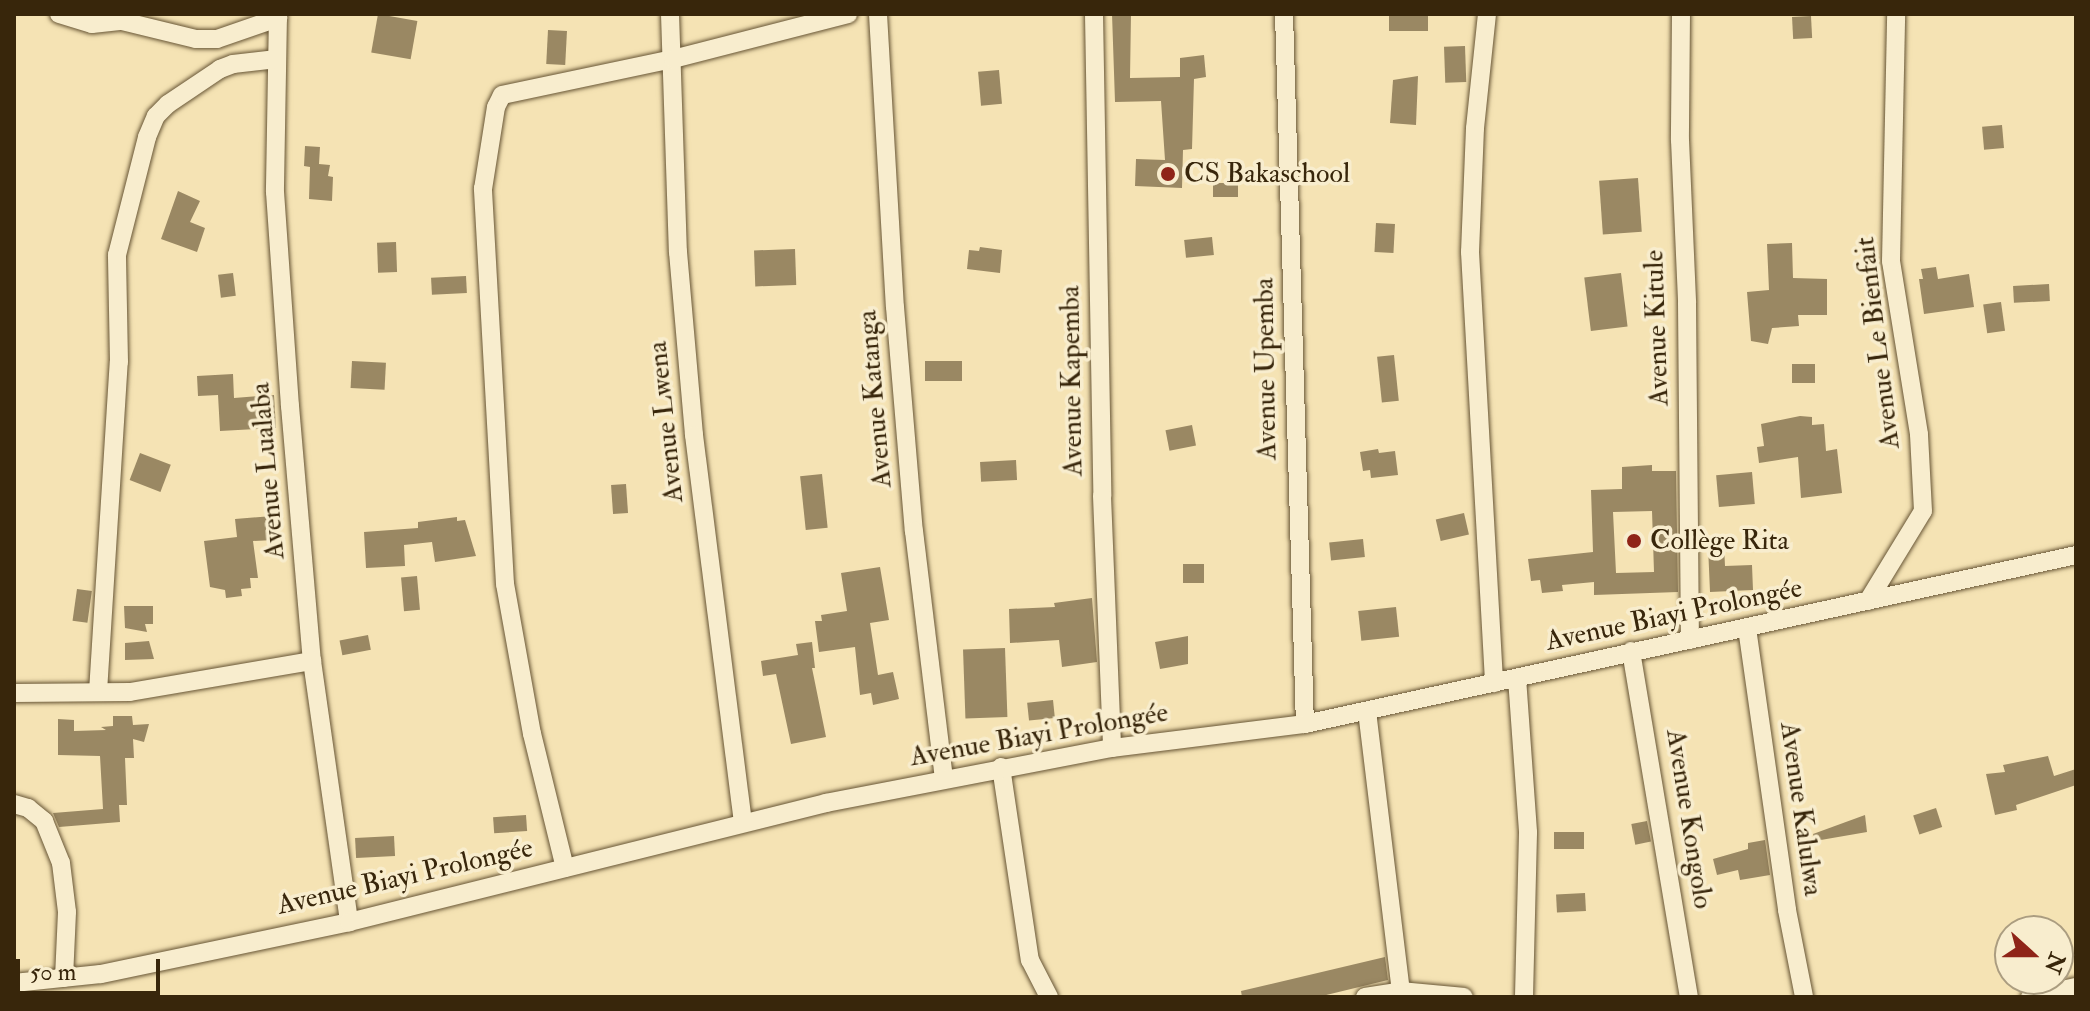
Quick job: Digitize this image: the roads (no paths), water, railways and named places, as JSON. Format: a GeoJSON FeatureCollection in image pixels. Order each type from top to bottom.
{"type":"FeatureCollection","features":[{"type":"Feature","properties":{"kind":"street"},"geometry":{"type":"LineString","coordinates":[[59,14],[92,24],[122,21],[155,27],[196,39],[217,39],[278,16]]}},
{"type":"Feature","properties":{"kind":"street","name":"Avenue Lwena"},"geometry":{"type":"LineString","coordinates":[[670,14],[678,252],[694,435],[743,821]]}},
{"type":"Feature","properties":{"kind":"street"},"geometry":{"type":"LineString","coordinates":[[565,868],[532,734],[505,584],[483,189],[496,107],[502,95],[673,59],[848,14]]}},
{"type":"Feature","properties":{"kind":"street","name":"Avenue Katanga"},"geometry":{"type":"LineString","coordinates":[[878,14],[895,307],[914,531],[944,779]]}},
{"type":"Feature","properties":{"kind":"street","name":"Avenue Kapemba"},"geometry":{"type":"LineString","coordinates":[[1094,14],[1102,496],[1112,748]]}},
{"type":"Feature","properties":{"kind":"street","name":"Avenue Upemba"},"geometry":{"type":"LineString","coordinates":[[1284,14],[1305,724]]}},
{"type":"Feature","properties":{"kind":"street"},"geometry":{"type":"LineString","coordinates":[[1487,14],[1475,128],[1470,252],[1494,683]]}},
{"type":"Feature","properties":{"kind":"street","name":"Avenue Kitule"},"geometry":{"type":"LineString","coordinates":[[1681,14],[1680,154],[1687,303],[1690,640]]}},
{"type":"Feature","properties":{"kind":"street","name":"Avenue Le Bienfait"},"geometry":{"type":"LineString","coordinates":[[1868,601],[1923,511],[1919,434],[1891,261],[1896,14]]}},
{"type":"Feature","properties":{"kind":"street","name":"Avenue Lualaba"},"geometry":{"type":"LineString","coordinates":[[278,16],[275,192],[312,661],[349,922]]}},
{"type":"Feature","properties":{"kind":"street"},"geometry":{"type":"LineString","coordinates":[[98,692],[119,362],[117,255],[147,137],[156,116],[168,104],[220,69],[233,64],[277,59]]}},
{"type":"Feature","properties":{"kind":"street","name":"Avenue Biayi Prolongée"},"geometry":{"type":"LineString","coordinates":[[14,983],[101,974],[349,922],[743,821],[1001,767],[1112,748],[1305,724],[2076,555]]}},
{"type":"Feature","properties":{"kind":"street","name":"Avenue Kalulwa"},"geometry":{"type":"LineString","coordinates":[[1747,628],[1787,910],[1804,997]]}},
{"type":"Feature","properties":{"kind":"street","name":"Avenue Kongolo"},"geometry":{"type":"LineString","coordinates":[[1631,651],[1689,997]]}},
{"type":"Feature","properties":{"kind":"street"},"geometry":{"type":"LineString","coordinates":[[14,693],[130,692],[312,661]]}},
{"type":"Feature","properties":{"kind":"street"},"geometry":{"type":"LineString","coordinates":[[1517,678],[1528,833],[1524,997]]}},
{"type":"Feature","properties":{"kind":"street"},"geometry":{"type":"LineString","coordinates":[[1367,711],[1401,991]]}},
{"type":"Feature","properties":{"kind":"street"},"geometry":{"type":"LineString","coordinates":[[1001,767],[1030,960],[1049,997]]}},
{"type":"Feature","properties":{"kind":"street"},"geometry":{"type":"LineString","coordinates":[[14,804],[28,808],[44,821],[61,863],[67,912],[64,978]]}},
{"type":"Feature","properties":{"kind":"street"},"geometry":{"type":"LineString","coordinates":[[2030,997],[2076,987]]}},
{"type":"Feature","properties":{"kind":"street"},"geometry":{"type":"LineString","coordinates":[[1365,997],[1401,991],[1464,997]]}},
{"type":"Feature","properties":{"kind":"place","name":"CS Bakaschool"},"geometry":{"type":"Point","coordinates":[1168,174]}},
{"type":"Feature","properties":{"kind":"place","name":"Collège Rita"},"geometry":{"type":"Point","coordinates":[1634,541]}}]}
